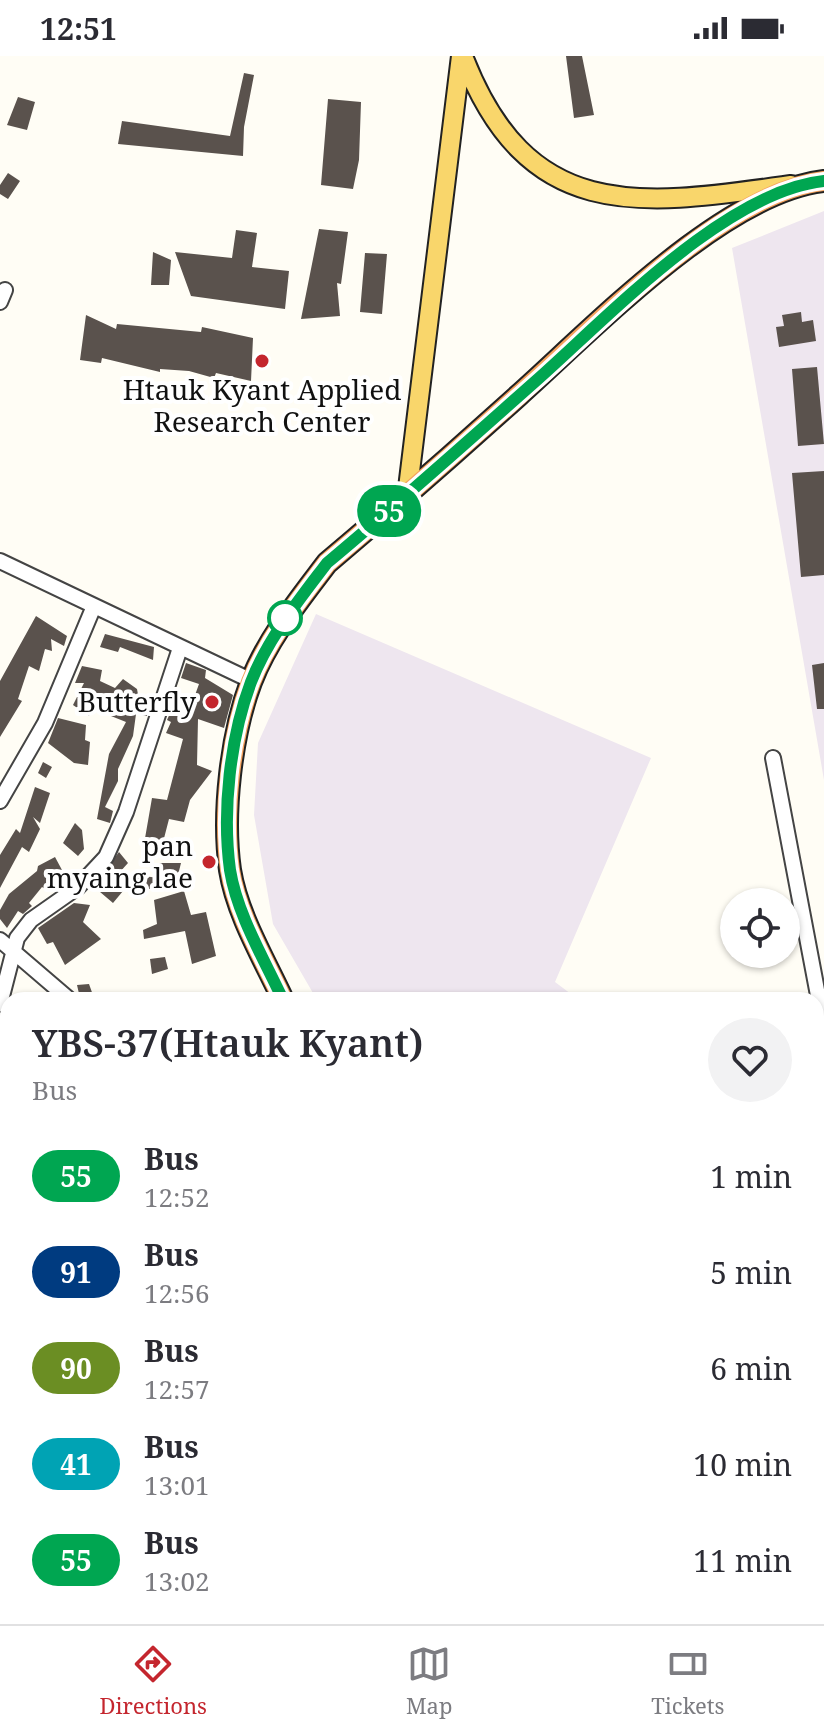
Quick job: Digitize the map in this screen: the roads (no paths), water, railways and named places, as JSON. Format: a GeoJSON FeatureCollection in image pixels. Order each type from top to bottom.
{"type":"FeatureCollection","features":[{"type":"Feature","properties":{"kind":"highway"},"geometry":{"type":"LineString","coordinates":[[279,992],[247,921],[230,870],[229,795],[236,738],[252,681],[285,618],[327,563],[407,496],[650,279],[720,224],[798,184],[824,181]]}},
{"type":"Feature","properties":{"kind":"main road"},"geometry":{"type":"LineString","coordinates":[[462,56],[477,93],[502,133],[528,159],[563,183],[600,196],[638,198],[700,197],[798,184]]}},
{"type":"Feature","properties":{"kind":"main road"},"geometry":{"type":"LineString","coordinates":[[407,496],[462,56]]}},
{"type":"Feature","properties":{"kind":"street"},"geometry":{"type":"LineString","coordinates":[[1,564],[252,681]]}},
{"type":"Feature","properties":{"kind":"street"},"geometry":{"type":"LineString","coordinates":[[0,801],[45,723],[94,606]]}},
{"type":"Feature","properties":{"kind":"street"},"geometry":{"type":"LineString","coordinates":[[3,992],[17,938],[31,920],[78,887],[106,857],[126,812],[180,648]]}},
{"type":"Feature","properties":{"kind":"street"},"geometry":{"type":"LineString","coordinates":[[773,758],[817,992]]}},
{"type":"Feature","properties":{"kind":"street"},"geometry":{"type":"LineString","coordinates":[[0,940],[61,992]]}},
{"type":"Feature","properties":{"kind":"place","name":"Htauk Kyant Applied Research Center"},"geometry":{"type":"Point","coordinates":[262,361]}},
{"type":"Feature","properties":{"kind":"place","name":"Butterfly"},"geometry":{"type":"Point","coordinates":[212,702]}},
{"type":"Feature","properties":{"kind":"place","name":"pan myaing lae"},"geometry":{"type":"Point","coordinates":[209,862]}}]}
